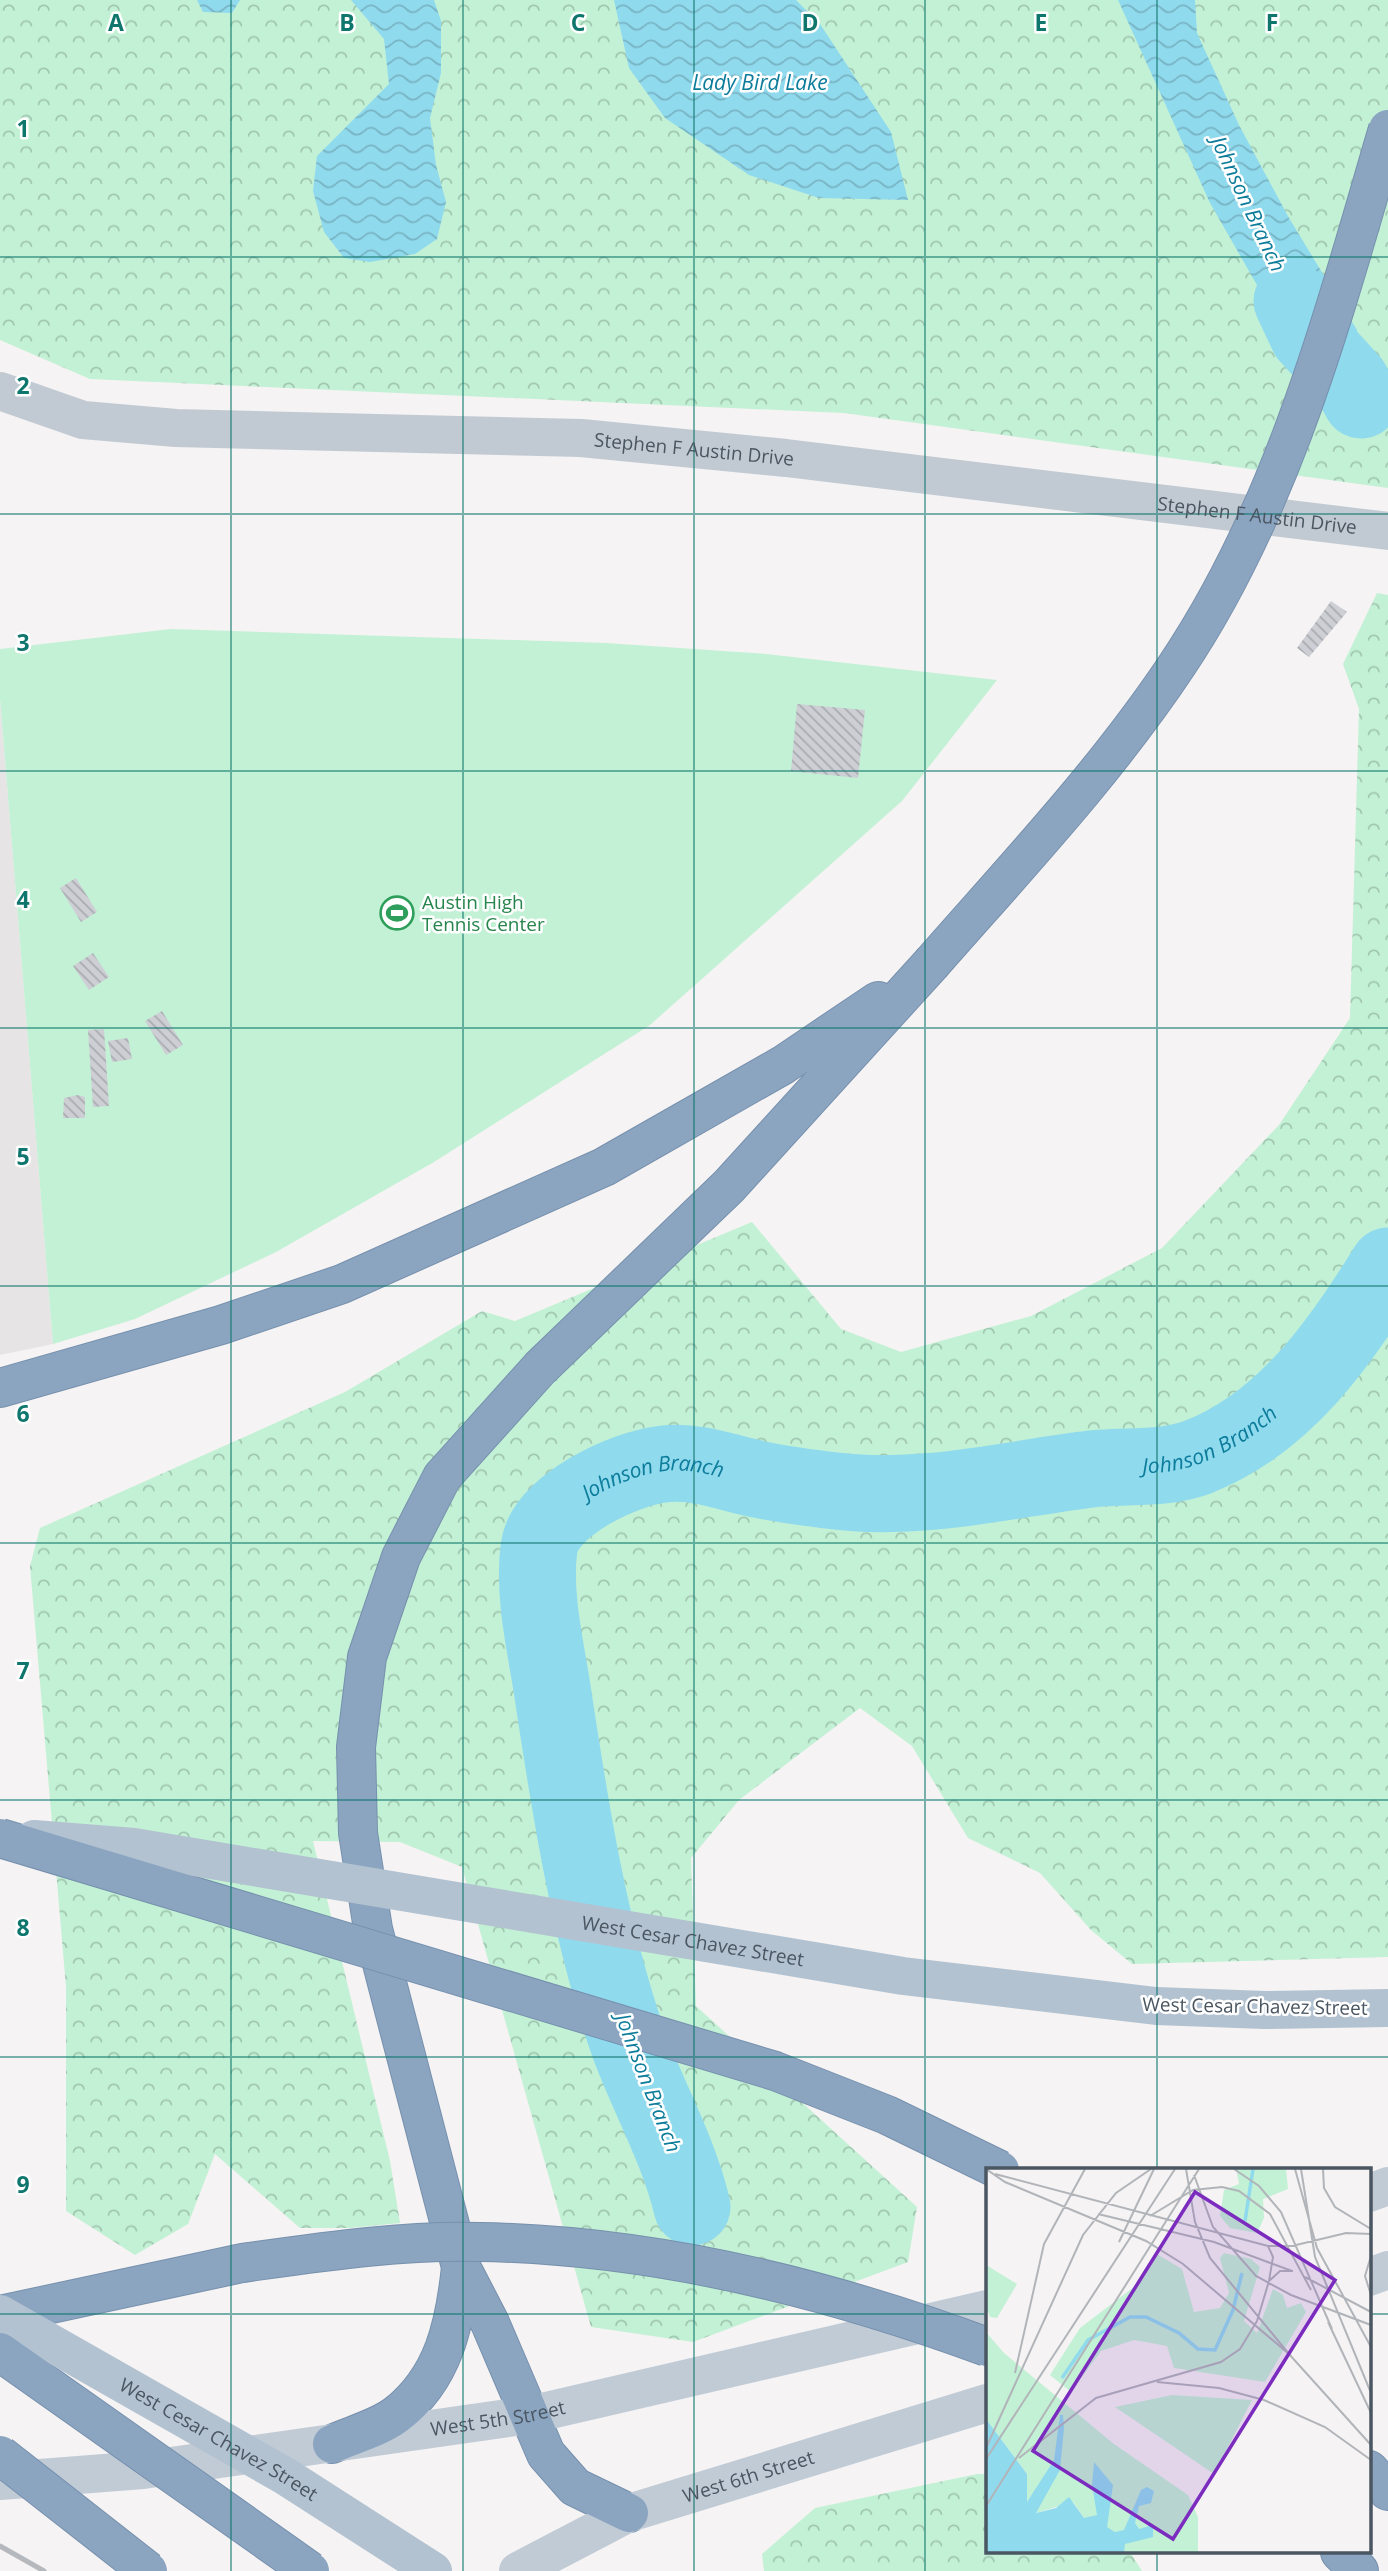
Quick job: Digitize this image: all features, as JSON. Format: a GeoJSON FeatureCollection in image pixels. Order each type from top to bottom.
{"type":"FeatureCollection","features":[{"type":"Feature","properties":{"kind":"highway"},"geometry":{"type":"LineString","coordinates":[[629,2513],[575,2487],[546,2454],[490,2323],[461,2267],[373,1929],[358,1833],[356,1759],[366,1657],[401,1557],[442,1477],[540,1368],[729,1186],[931,964],[1110,759],[1178,664],[1228,575],[1274,481],[1326,341],[1388,129]]}},
{"type":"Feature","properties":{"kind":"highway"},"geometry":{"type":"LineString","coordinates":[[0,1388],[221,1325],[342,1284],[604,1167],[783,1065],[931,964]]}},
{"type":"Feature","properties":{"kind":"highway"},"geometry":{"type":"LineString","coordinates":[[0,1837],[775,2071],[887,2115],[996,2168]]}},
{"type":"Feature","properties":{"kind":"highway"},"geometry":{"type":"LineString","coordinates":[[0,2315],[242,2263],[359,2247],[478,2242],[579,2246],[684,2263],[796,2286],[896,2314],[986,2347]]}},
{"type":"Feature","properties":{"kind":"highway"},"geometry":{"type":"LineString","coordinates":[[332,2444],[394,2417],[427,2384],[449,2337],[456,2312],[461,2267]]}},
{"type":"Feature","properties":{"kind":"highway"},"geometry":{"type":"LineString","coordinates":[[0,2352],[310,2571]]}},
{"type":"Feature","properties":{"kind":"highway"},"geometry":{"type":"LineString","coordinates":[[0,2455],[148,2571]]}},
{"type":"Feature","properties":{"kind":"highway"},"geometry":{"type":"LineString","coordinates":[[1370,2471],[1388,2491]]}},
{"type":"Feature","properties":{"kind":"highway"},"geometry":{"type":"LineString","coordinates":[[1342,2554],[1359,2571]]}},
{"type":"Feature","properties":{"kind":"main road","name":"West Cesar Chavez Street"},"geometry":{"type":"LineString","coordinates":[[0,1837],[134,1847],[903,1976],[1156,2006],[1265,2010],[1388,2008]]}},
{"type":"Feature","properties":{"kind":"main road"},"geometry":{"type":"LineString","coordinates":[[1370,2193],[1388,2186]]}},
{"type":"Feature","properties":{"kind":"main road"},"geometry":{"type":"LineString","coordinates":[[1370,2277],[1388,2270]]}},
{"type":"Feature","properties":{"kind":"main road","name":"West 5th Street"},"geometry":{"type":"LineString","coordinates":[[0,2481],[143,2470],[529,2415],[986,2309]]}},
{"type":"Feature","properties":{"kind":"main road","name":"West Cesar Chavez Street"},"geometry":{"type":"LineString","coordinates":[[0,2315],[285,2476],[433,2571]]}},
{"type":"Feature","properties":{"kind":"main road","name":"West 6th Street"},"geometry":{"type":"LineString","coordinates":[[518,2571],[629,2513],[986,2403]]}},
{"type":"Feature","properties":{"kind":"street","name":"Stephen F Austin Drive"},"geometry":{"type":"LineString","coordinates":[[0,391],[83,420],[176,428],[582,438],[786,458],[1388,531]]}},
{"type":"Feature","properties":{"kind":"shaded area"},"geometry":{"type":"Polygon","coordinates":[[[0,699],[53,1344],[0,1355],[0,699]]]}},
{"type":"Feature","properties":{"kind":"green space"},"geometry":{"type":"Polygon","coordinates":[[[0,0],[1388,0],[1388,488],[844,413],[90,379],[0,340],[0,0]]]}},
{"type":"Feature","properties":{"kind":"green space"},"geometry":{"type":"Polygon","coordinates":[[[1377,593],[1388,595],[1388,1957],[1132,1964],[1091,1930],[1040,1873],[968,1838],[912,1746],[860,1708],[739,1800],[691,1858],[696,2006],[917,2207],[908,2262],[693,2342],[591,2327],[462,1867],[400,1842],[313,1841],[390,2161],[400,2223],[349,2228],[300,2228],[215,2154],[188,2224],[135,2255],[66,2211],[66,1987],[30,1566],[40,1528],[345,1392],[482,1311],[515,1321],[752,1222],[841,1329],[901,1352],[1031,1316],[1162,1248],[1279,1125],[1350,1018],[1359,709],[1343,664],[1377,593]]]}},
{"type":"Feature","properties":{"kind":"green space","name":"Austin High Tennis Center"},"geometry":{"type":"Polygon","coordinates":[[[171,629],[606,643],[766,654],[997,680],[902,801],[650,1025],[434,1162],[276,1252],[135,1319],[53,1344],[0,699],[0,649],[171,629]]]}},
{"type":"Feature","properties":{"kind":"green space"},"geometry":{"type":"Polygon","coordinates":[[[986,2474],[986,2554],[1131,2554],[1142,2571],[764,2571],[762,2554],[815,2508],[986,2474]]]}},
{"type":"Feature","properties":{"kind":"water"},"geometry":{"type":"Polygon","coordinates":[[[197,0],[240,0],[232,13],[203,12],[197,0]]]}},
{"type":"Feature","properties":{"kind":"water"},"geometry":{"type":"Polygon","coordinates":[[[351,0],[434,0],[441,21],[441,73],[430,118],[436,165],[446,202],[437,239],[415,254],[370,262],[344,258],[324,232],[313,191],[317,156],[389,84],[384,39],[351,0]]]}},
{"type":"Feature","properties":{"kind":"water","name":"Lady Bird Lake"},"geometry":{"type":"Polygon","coordinates":[[[614,0],[796,0],[820,24],[891,132],[908,200],[819,198],[749,175],[665,118],[629,68],[614,0]]]}},
{"type":"Feature","properties":{"kind":"water"},"geometry":{"type":"Polygon","coordinates":[[[1118,0],[1195,0],[1197,33],[1239,125],[1289,218],[1357,330],[1362,382],[1331,395],[1269,306],[1210,203],[1118,0]]]}},
{"type":"Feature","properties":{"kind":"building"},"geometry":{"type":"Polygon","coordinates":[[[1331,601],[1347,612],[1309,657],[1297,648],[1331,601]]]}},
{"type":"Feature","properties":{"kind":"building"},"geometry":{"type":"Polygon","coordinates":[[[797,704],[865,710],[858,778],[791,771],[797,704]]]}},
{"type":"Feature","properties":{"kind":"building"},"geometry":{"type":"Polygon","coordinates":[[[76,878],[97,912],[81,922],[60,888],[76,878]]]}},
{"type":"Feature","properties":{"kind":"building"},"geometry":{"type":"Polygon","coordinates":[[[93,953],[109,977],[89,990],[73,966],[93,953]]]}},
{"type":"Feature","properties":{"kind":"building"},"geometry":{"type":"Polygon","coordinates":[[[162,1011],[183,1045],[166,1055],[145,1021],[162,1011]]]}},
{"type":"Feature","properties":{"kind":"building"},"geometry":{"type":"Polygon","coordinates":[[[104,1029],[109,1106],[93,1107],[88,1030],[104,1029]]]}},
{"type":"Feature","properties":{"kind":"building"},"geometry":{"type":"Polygon","coordinates":[[[128,1038],[132,1059],[112,1062],[108,1041],[128,1038]]]}},
{"type":"Feature","properties":{"kind":"building"},"geometry":{"type":"Polygon","coordinates":[[[78,1095],[85,1097],[85,1118],[63,1118],[64,1098],[78,1095]]]}},
{"type":"Feature","properties":{"kind":"waterway","name":"Johnson Branch"},"geometry":{"type":"LineString","coordinates":[[1292,301],[1308,335],[1351,382],[1361,400]]}},
{"type":"Feature","properties":{"kind":"waterway","name":"Johnson Branch"},"geometry":{"type":"LineString","coordinates":[[692,2207],[672,2145],[629,2045],[615,2002],[582,1868],[541,1618],[538,1565],[544,1532],[556,1517],[589,1491],[629,1473],[664,1464],[689,1464],[817,1489],[898,1493],[929,1492],[1097,1468],[1156,1466],[1198,1457],[1258,1424],[1284,1402],[1330,1351],[1388,1266]]}},
{"type":"Feature","properties":{"kind":"railway"},"geometry":{"type":"LineString","coordinates":[[0,2546],[44,2571]]}},
{"type":"Feature","properties":{"kind":"place","name":"Austin High Tennis Center"},"geometry":{"type":"Point","coordinates":[397,913]}}]}
